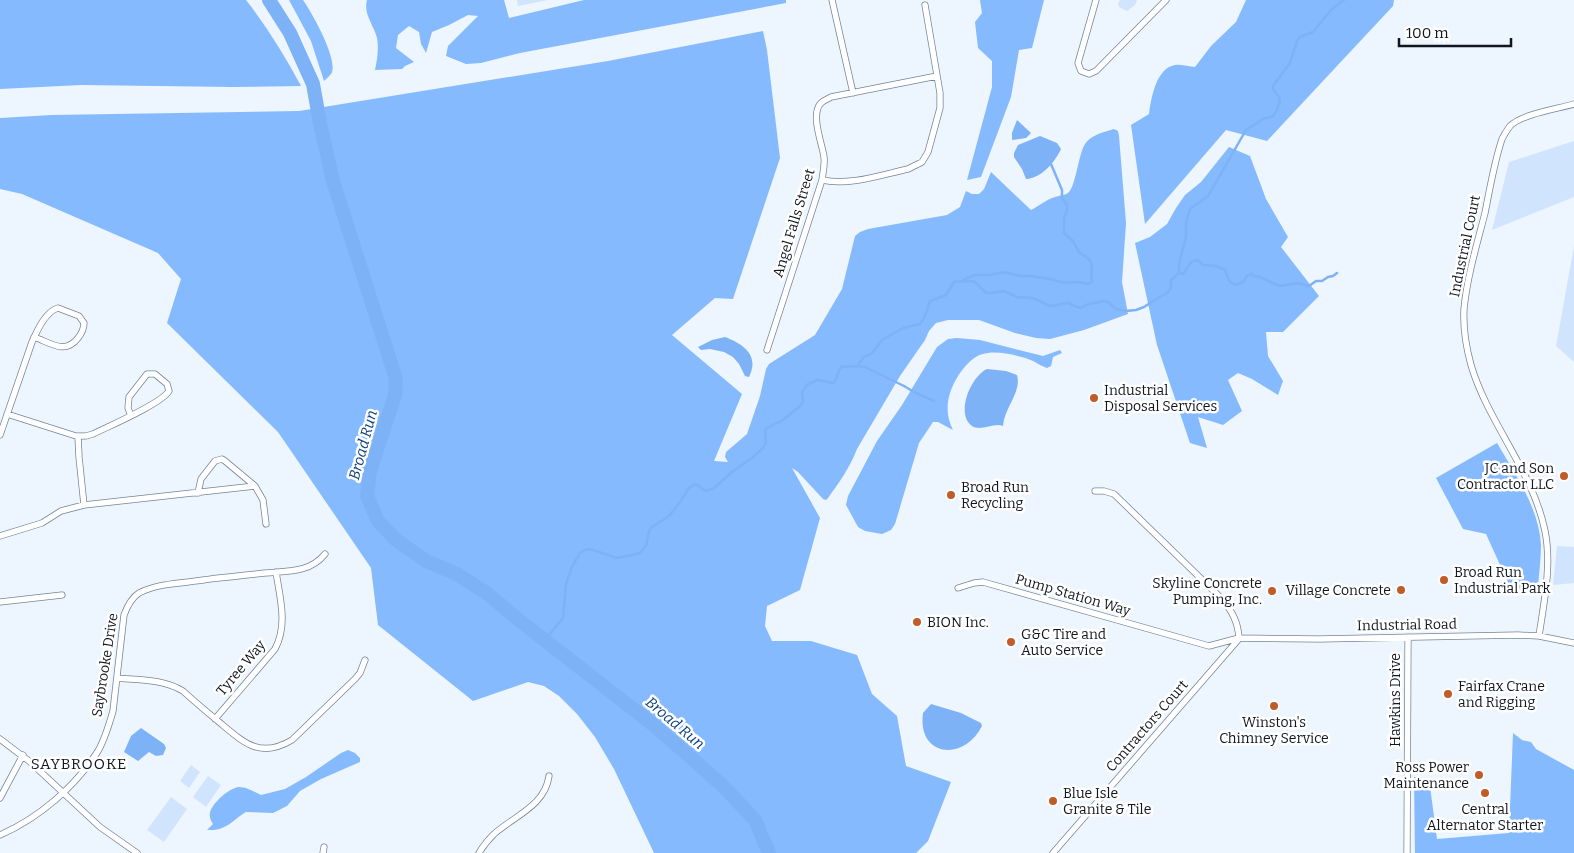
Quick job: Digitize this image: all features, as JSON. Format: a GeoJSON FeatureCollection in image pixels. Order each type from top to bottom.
{"type":"FeatureCollection","features":[{"type":"Feature","properties":{"kind":"street"},"geometry":{"type":"LineString","coordinates":[[832,0],[852,93]]}},
{"type":"Feature","properties":{"kind":"street"},"geometry":{"type":"LineString","coordinates":[[1096,0],[1078,63],[1080,69],[1089,74],[1096,71],[1166,0]]}},
{"type":"Feature","properties":{"kind":"street"},"geometry":{"type":"LineString","coordinates":[[822,180],[834,183],[845,182],[908,169],[922,162],[930,146],[940,108],[940,93],[925,5]]}},
{"type":"Feature","properties":{"kind":"street","name":"Angel Falls Street"},"geometry":{"type":"LineString","coordinates":[[768,350],[822,180],[824,158],[816,114],[818,106],[824,100],[831,97],[937,76]]}},
{"type":"Feature","properties":{"kind":"street","name":"Industrial Court"},"geometry":{"type":"LineString","coordinates":[[1539,636],[1548,570],[1545,533],[1536,500],[1476,382],[1466,345],[1464,309],[1499,151],[1506,132],[1510,126],[1522,118],[1574,104]]}},
{"type":"Feature","properties":{"kind":"street"},"geometry":{"type":"LineString","coordinates":[[0,436],[34,337],[41,325],[54,310],[61,309],[79,316],[84,323],[82,332],[73,344],[69,346],[61,347],[34,337]]}},
{"type":"Feature","properties":{"kind":"street"},"geometry":{"type":"LineString","coordinates":[[7,414],[78,436],[93,434],[131,416],[163,399],[169,391],[167,384],[154,374],[151,373],[144,376],[129,397],[128,408],[131,416]]}},
{"type":"Feature","properties":{"kind":"street"},"geometry":{"type":"LineString","coordinates":[[78,436],[84,505]]}},
{"type":"Feature","properties":{"kind":"street"},"geometry":{"type":"LineString","coordinates":[[198,493],[201,479],[215,461],[225,461],[255,486],[263,500],[266,524]]}},
{"type":"Feature","properties":{"kind":"street"},"geometry":{"type":"LineString","coordinates":[[0,536],[42,523],[61,511],[84,505],[255,486]]}},
{"type":"Feature","properties":{"kind":"street"},"geometry":{"type":"LineString","coordinates":[[1095,491],[1114,494],[1222,599],[1234,616],[1239,638]]}},
{"type":"Feature","properties":{"kind":"street","name":"Saybrooke Drive"},"geometry":{"type":"LineString","coordinates":[[2,835],[36,815],[62,793],[76,779],[98,750],[112,711],[124,615],[130,602],[138,594],[159,586],[219,577],[300,570],[315,564],[325,554]]}},
{"type":"Feature","properties":{"kind":"street","name":"Tyree Way"},"geometry":{"type":"LineString","coordinates":[[215,719],[279,642],[282,633],[282,620],[276,572]]}},
{"type":"Feature","properties":{"kind":"street","name":"Pump Station Way"},"geometry":{"type":"LineString","coordinates":[[958,588],[983,582],[1203,645],[1213,645],[1239,638]]}},
{"type":"Feature","properties":{"kind":"street"},"geometry":{"type":"LineString","coordinates":[[0,602],[62,595]]}},
{"type":"Feature","properties":{"kind":"street","name":"Industrial Road"},"geometry":{"type":"LineString","coordinates":[[1239,638],[1518,635],[1539,636],[1574,643]]}},
{"type":"Feature","properties":{"kind":"street","name":"Hawkins Drive"},"geometry":{"type":"LineString","coordinates":[[1407,853],[1408,637]]}},
{"type":"Feature","properties":{"kind":"street","name":"Contractors Court"},"geometry":{"type":"LineString","coordinates":[[1053,853],[1239,638]]}},
{"type":"Feature","properties":{"kind":"street"},"geometry":{"type":"LineString","coordinates":[[117,678],[164,682],[175,686],[241,742],[249,746],[268,749],[292,740],[355,679],[365,660]]}},
{"type":"Feature","properties":{"kind":"street"},"geometry":{"type":"LineString","coordinates":[[0,739],[23,755],[100,827],[137,853]]}},
{"type":"Feature","properties":{"kind":"street"},"geometry":{"type":"LineString","coordinates":[[0,798],[23,755]]}},
{"type":"Feature","properties":{"kind":"street"},"geometry":{"type":"LineString","coordinates":[[479,853],[492,835],[536,803],[545,790],[549,776]]}},
{"type":"Feature","properties":{"kind":"shaded area"},"geometry":{"type":"Polygon","coordinates":[[[0,0],[246,0],[275,42],[301,86],[81,85],[0,89],[0,0]]]}},
{"type":"Feature","properties":{"kind":"shaded area"},"geometry":{"type":"Polygon","coordinates":[[[289,0],[303,0],[323,35],[333,65],[332,72],[324,81],[311,41],[289,0]]]}},
{"type":"Feature","properties":{"kind":"shaded area"},"geometry":{"type":"Polygon","coordinates":[[[367,0],[504,0],[509,18],[584,0],[786,0],[786,3],[520,53],[481,63],[466,64],[446,56],[448,46],[478,16],[468,15],[432,32],[426,53],[421,44],[419,32],[409,26],[398,35],[396,48],[414,62],[402,69],[375,70],[378,42],[366,10],[367,0]]]}},
{"type":"Feature","properties":{"kind":"shaded area"},"geometry":{"type":"Polygon","coordinates":[[[517,0],[548,0],[518,6],[517,0]]]}},
{"type":"Feature","properties":{"kind":"shaded area"},"geometry":{"type":"Polygon","coordinates":[[[980,0],[1044,0],[1032,48],[1019,50],[1011,97],[981,177],[967,180],[992,87],[992,61],[978,48],[975,22],[982,13],[980,0]]]}},
{"type":"Feature","properties":{"kind":"shaded area"},"geometry":{"type":"Polygon","coordinates":[[[1120,0],[1137,0],[1135,5],[1127,11],[1119,7],[1120,0]]]}},
{"type":"Feature","properties":{"kind":"shaded area"},"geometry":{"type":"Polygon","coordinates":[[[1246,0],[1394,0],[1393,6],[1267,141],[1226,130],[1145,224],[1131,125],[1149,114],[1156,85],[1163,72],[1175,65],[1195,67],[1211,46],[1236,22],[1246,0]]]}},
{"type":"Feature","properties":{"kind":"shaded area"},"geometry":{"type":"Polygon","coordinates":[[[763,31],[780,158],[733,299],[715,298],[672,335],[742,394],[714,461],[728,462],[725,457],[726,452],[747,434],[769,364],[815,335],[842,289],[855,236],[868,229],[947,215],[960,207],[966,191],[972,194],[979,194],[984,189],[991,172],[1031,210],[1048,200],[1069,192],[1072,188],[1083,149],[1090,139],[1095,135],[1114,129],[1118,131],[1119,136],[1126,223],[1122,282],[1128,314],[1084,330],[1050,339],[1015,333],[979,320],[948,320],[936,323],[900,376],[857,449],[848,468],[828,498],[826,500],[823,499],[792,468],[820,518],[800,590],[767,606],[765,626],[772,641],[811,641],[857,655],[872,694],[897,716],[906,766],[951,782],[928,841],[916,853],[654,853],[614,769],[595,737],[577,714],[559,696],[544,686],[528,682],[473,701],[378,625],[371,568],[278,432],[167,323],[181,279],[158,253],[22,194],[0,189],[0,118],[52,115],[299,111],[608,61],[763,31]]]}},
{"type":"Feature","properties":{"kind":"shaded area"},"geometry":{"type":"Polygon","coordinates":[[[1017,120],[1031,133],[1026,138],[1012,140],[1012,133],[1017,120]]]}},
{"type":"Feature","properties":{"kind":"shaded area"},"geometry":{"type":"Polygon","coordinates":[[[1040,136],[1057,143],[1061,149],[1043,172],[1026,179],[1014,157],[1014,153],[1018,145],[1040,136]]]}},
{"type":"Feature","properties":{"kind":"shaded area"},"geometry":{"type":"Polygon","coordinates":[[[1574,141],[1574,197],[1492,230],[1509,162],[1574,141]]]}},
{"type":"Feature","properties":{"kind":"shaded area"},"geometry":{"type":"Polygon","coordinates":[[[1229,147],[1250,156],[1266,199],[1288,237],[1281,247],[1319,296],[1283,332],[1266,332],[1268,356],[1283,381],[1278,395],[1238,373],[1228,380],[1242,411],[1223,425],[1198,417],[1207,448],[1190,443],[1157,345],[1135,243],[1150,237],[1167,224],[1185,195],[1201,182],[1229,147]]]}},
{"type":"Feature","properties":{"kind":"shaded area"},"geometry":{"type":"Polygon","coordinates":[[[1574,246],[1574,362],[1556,346],[1574,246]]]}},
{"type":"Feature","properties":{"kind":"shaded area"},"geometry":{"type":"Polygon","coordinates":[[[725,337],[738,343],[748,351],[752,362],[749,377],[745,376],[733,357],[724,352],[710,349],[701,350],[698,347],[712,340],[725,337]]]}},
{"type":"Feature","properties":{"kind":"shaded area"},"geometry":{"type":"Polygon","coordinates":[[[948,339],[980,340],[1043,356],[1060,350],[1062,353],[1053,357],[1051,366],[1047,368],[1023,357],[1011,354],[984,354],[977,356],[971,361],[958,376],[949,398],[948,414],[953,430],[938,422],[933,422],[919,443],[895,524],[891,530],[882,534],[865,531],[858,527],[846,505],[848,496],[877,441],[902,405],[937,347],[948,339]]]}},
{"type":"Feature","properties":{"kind":"shaded area"},"geometry":{"type":"Polygon","coordinates":[[[987,369],[1006,371],[1017,375],[1017,388],[1006,413],[1003,426],[996,425],[976,428],[967,420],[965,405],[971,387],[981,373],[987,369]]]}},
{"type":"Feature","properties":{"kind":"shaded area"},"geometry":{"type":"Polygon","coordinates":[[[1497,443],[1525,492],[1536,518],[1541,545],[1538,587],[1511,589],[1486,534],[1463,529],[1436,478],[1497,443]]]}},
{"type":"Feature","properties":{"kind":"shaded area"},"geometry":{"type":"Polygon","coordinates":[[[1557,546],[1574,547],[1574,583],[1553,585],[1557,546]]]}},
{"type":"Feature","properties":{"kind":"shaded area"},"geometry":{"type":"Polygon","coordinates":[[[931,704],[961,713],[981,723],[982,726],[974,738],[964,745],[944,750],[934,746],[927,739],[923,728],[923,713],[931,704]]]}},
{"type":"Feature","properties":{"kind":"shaded area"},"geometry":{"type":"Polygon","coordinates":[[[141,728],[164,744],[166,748],[163,755],[156,756],[149,752],[138,761],[124,752],[131,736],[141,728]]]}},
{"type":"Feature","properties":{"kind":"shaded area"},"geometry":{"type":"Polygon","coordinates":[[[1513,733],[1522,740],[1531,742],[1536,749],[1574,770],[1574,853],[1415,853],[1414,777],[1429,779],[1437,839],[1509,833],[1513,733]]]}},
{"type":"Feature","properties":{"kind":"shaded area"},"geometry":{"type":"Polygon","coordinates":[[[348,750],[360,758],[360,762],[321,779],[300,791],[287,806],[273,813],[246,812],[224,827],[207,830],[213,824],[210,816],[211,809],[217,801],[231,790],[242,787],[261,795],[285,789],[348,750]]]}},
{"type":"Feature","properties":{"kind":"shaded area"},"geometry":{"type":"Polygon","coordinates":[[[191,765],[200,772],[189,788],[180,781],[191,765]]]}},
{"type":"Feature","properties":{"kind":"shaded area"},"geometry":{"type":"Polygon","coordinates":[[[208,776],[221,785],[206,807],[193,797],[208,776]]]}},
{"type":"Feature","properties":{"kind":"shaded area"},"geometry":{"type":"Polygon","coordinates":[[[171,797],[187,809],[164,842],[147,830],[171,797]]]}},
{"type":"Feature","properties":{"kind":"waterway","name":"Broad Run"},"geometry":{"type":"LineString","coordinates":[[269,0],[290,33],[313,84],[333,181],[396,379],[395,395],[370,471],[367,496],[378,521],[396,540],[426,561],[457,574],[488,594],[651,723],[724,787],[755,820],[769,853]]}},
{"type":"Feature","properties":{"kind":"waterway"},"geometry":{"type":"LineString","coordinates":[[545,640],[563,618],[566,584],[572,567],[580,553],[587,549],[617,558],[641,552],[646,546],[649,531],[669,516],[689,488],[693,485],[697,485],[706,491],[714,488],[762,449],[766,443],[765,431],[767,428],[783,420],[799,407],[803,402],[802,392],[808,384],[818,380],[833,383],[841,367],[857,366],[864,357],[872,353],[882,340],[903,328],[920,324],[930,301],[946,295],[954,282],[972,281],[986,293],[1004,291],[1017,297],[1033,298],[1050,306],[1068,303],[1080,308],[1104,301],[1116,309],[1126,311],[1144,307],[1167,293],[1171,288],[1171,280],[1179,273],[1179,264],[1186,237],[1186,223],[1190,209],[1208,196],[1246,130],[1263,119],[1273,116],[1276,112],[1280,102],[1273,86],[1290,63],[1297,41],[1300,37],[1313,32],[1332,9],[1344,0]]}},
{"type":"Feature","properties":{"kind":"waterway"},"geometry":{"type":"LineString","coordinates":[[963,280],[975,275],[990,275],[1003,272],[1065,283],[1078,282],[1088,284],[1092,282],[1092,265],[1090,260],[1079,252],[1073,241],[1064,233],[1064,217],[1067,205],[1062,198],[1062,190],[1051,164]]}},
{"type":"Feature","properties":{"kind":"waterway"},"geometry":{"type":"LineString","coordinates":[[1179,273],[1183,274],[1191,262],[1197,260],[1203,265],[1216,266],[1225,270],[1229,281],[1235,285],[1243,282],[1247,276],[1252,274],[1279,286],[1298,283],[1309,286],[1316,281],[1322,281],[1337,273]]}},
{"type":"Feature","properties":{"kind":"waterway"},"geometry":{"type":"LineString","coordinates":[[857,366],[865,367],[934,401]]}},
{"type":"Feature","properties":{"kind":"place","name":"Industrial Disposal Services"},"geometry":{"type":"Point","coordinates":[1094,398]}},
{"type":"Feature","properties":{"kind":"place","name":"JC and Son Contractor LLC"},"geometry":{"type":"Point","coordinates":[1564,476]}},
{"type":"Feature","properties":{"kind":"place","name":"Broad Run Recycling"},"geometry":{"type":"Point","coordinates":[951,495]}},
{"type":"Feature","properties":{"kind":"place","name":"Broad Run Industrial Park"},"geometry":{"type":"Point","coordinates":[1444,580]}},
{"type":"Feature","properties":{"kind":"place","name":"Village Concrete"},"geometry":{"type":"Point","coordinates":[1401,590]}},
{"type":"Feature","properties":{"kind":"place","name":"Skyline Concrete Pumping, Inc."},"geometry":{"type":"Point","coordinates":[1272,591]}},
{"type":"Feature","properties":{"kind":"place","name":"BION Inc."},"geometry":{"type":"Point","coordinates":[917,622]}},
{"type":"Feature","properties":{"kind":"place","name":"G&C Tire and Auto Service"},"geometry":{"type":"Point","coordinates":[1011,642]}},
{"type":"Feature","properties":{"kind":"place","name":"Fairfax Crane and Rigging"},"geometry":{"type":"Point","coordinates":[1448,694]}},
{"type":"Feature","properties":{"kind":"place","name":"Winston's Chimney Service"},"geometry":{"type":"Point","coordinates":[1274,706]}},
{"type":"Feature","properties":{"kind":"place","name":"Ross Power Maintenance"},"geometry":{"type":"Point","coordinates":[1479,775]}},
{"type":"Feature","properties":{"kind":"place","name":"Central Alternator Starter"},"geometry":{"type":"Point","coordinates":[1485,793]}},
{"type":"Feature","properties":{"kind":"place","name":"Blue Isle Granite & Tile"},"geometry":{"type":"Point","coordinates":[1053,801]}},
{"type":"Feature","properties":{"kind":"district","name":"SAYBROOKE"},"geometry":{"type":"Point","coordinates":[79,764]}}]}
